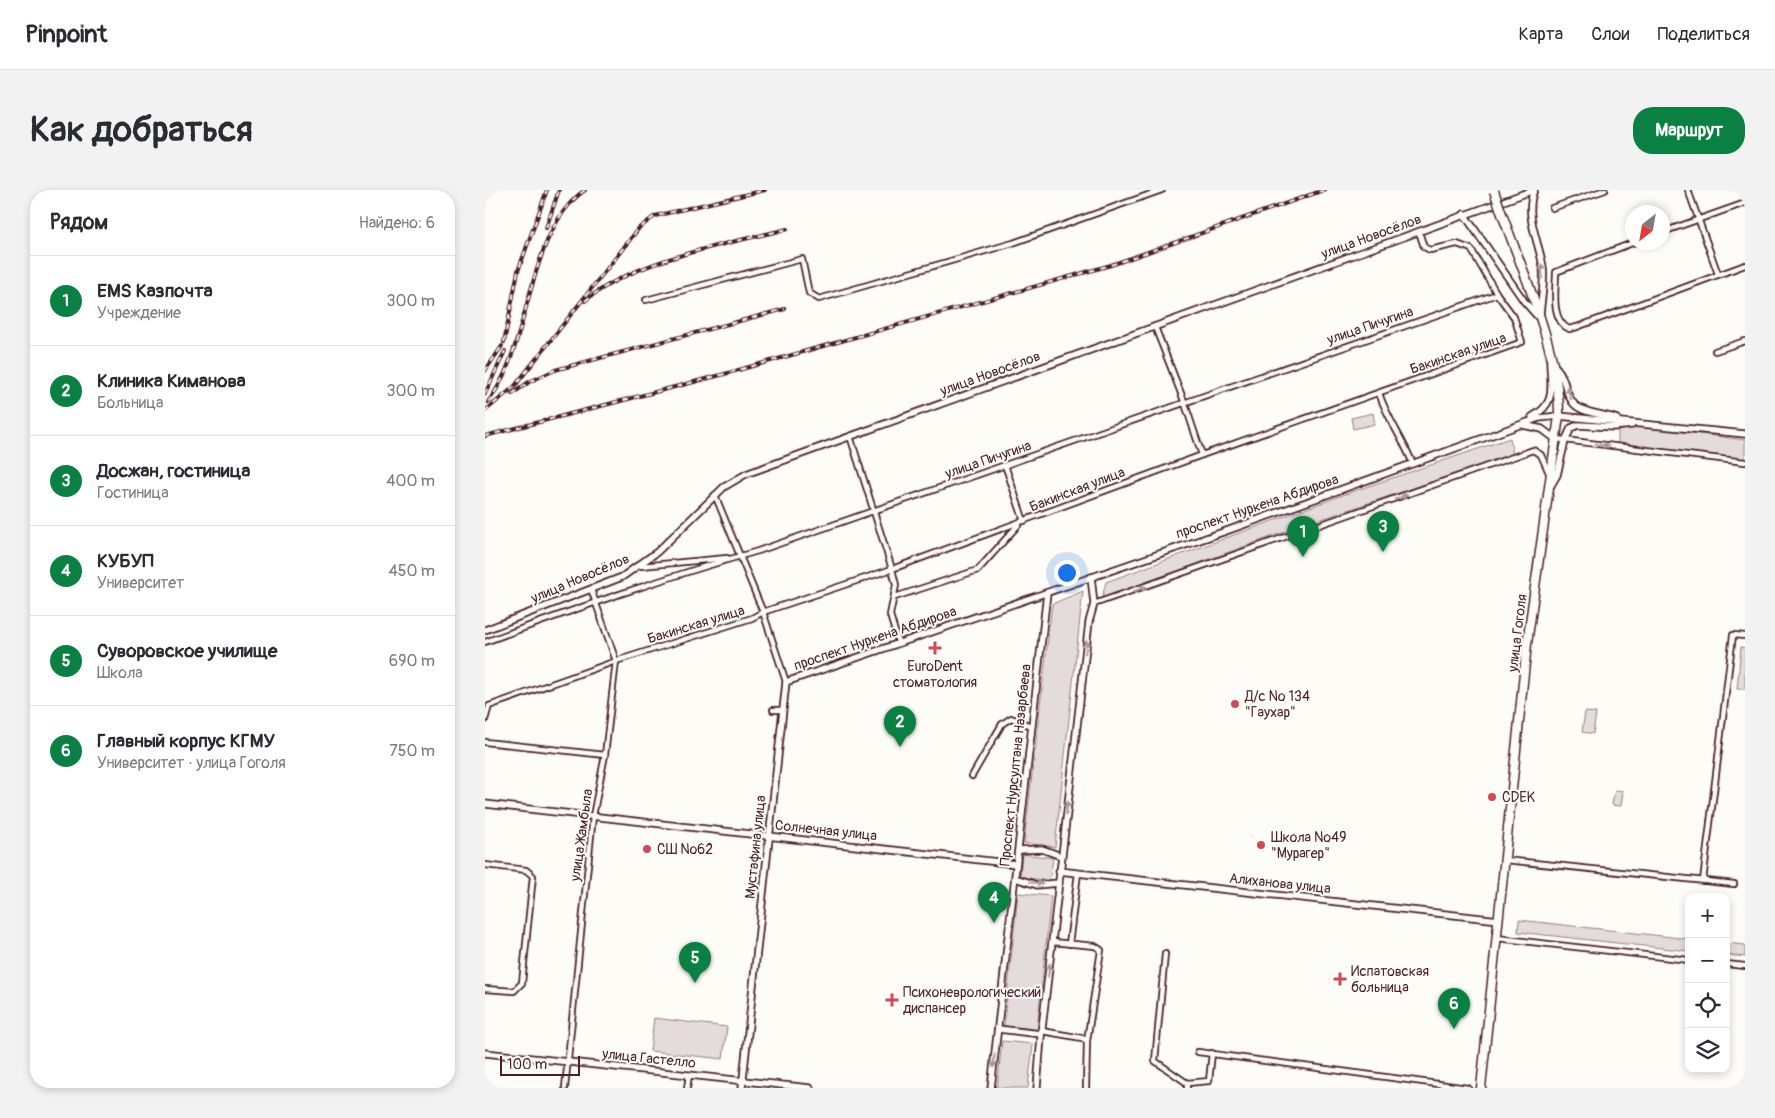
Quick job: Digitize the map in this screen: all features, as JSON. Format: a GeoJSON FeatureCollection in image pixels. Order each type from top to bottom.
{"type":"FeatureCollection","features":[{"type":"Feature","properties":{"kind":"highway","name":"улица Гоголя"},"geometry":{"type":"LineString","coordinates":[[1481,1088],[1527,652],[1549,473],[1559,416],[1558,387],[1540,319],[1494,191]]}},
{"type":"Feature","properties":{"kind":"main road","name":"улица Новосёлов"},"geometry":{"type":"LineString","coordinates":[[485,630],[623,577],[641,566],[715,495],[746,474],[1534,190]]}},
{"type":"Feature","properties":{"kind":"main road"},"geometry":{"type":"LineString","coordinates":[[1534,190],[1530,215],[1543,269],[1540,319]]}},
{"type":"Feature","properties":{"kind":"main road"},"geometry":{"type":"LineString","coordinates":[[1464,214],[1524,301],[1540,319]]}},
{"type":"Feature","properties":{"kind":"main road"},"geometry":{"type":"LineString","coordinates":[[1551,359],[1561,373],[1570,399],[1576,406],[1624,422]]}},
{"type":"Feature","properties":{"kind":"main road"},"geometry":{"type":"LineString","coordinates":[[1524,423],[1541,412],[1551,400],[1551,359]]}},
{"type":"Feature","properties":{"kind":"main road","name":"проспект Нуркена Абдирова"},"geometry":{"type":"LineString","coordinates":[[787,682],[898,642],[1047,593],[1539,418],[1559,416],[1745,434]]}},
{"type":"Feature","properties":{"kind":"main road"},"geometry":{"type":"LineString","coordinates":[[1524,423],[1542,429],[1554,438]]}},
{"type":"Feature","properties":{"kind":"main road"},"geometry":{"type":"LineString","coordinates":[[1547,491],[1557,475],[1565,441],[1571,428],[1578,424],[1613,428],[1639,423]]}},
{"type":"Feature","properties":{"kind":"main road"},"geometry":{"type":"LineString","coordinates":[[1037,1088],[1041,1032],[1059,871],[1089,622],[1094,604],[1091,577]]}},
{"type":"Feature","properties":{"kind":"main road","name":"Проспект Нурсултана Назарбаева"},"geometry":{"type":"LineString","coordinates":[[991,1088],[1047,593]]}},
{"type":"Feature","properties":{"kind":"main road","name":"Мустафина улица"},"geometry":{"type":"LineString","coordinates":[[741,1088],[768,836],[787,682]]}},
{"type":"Feature","properties":{"kind":"main road","name":"Солнечная улица"},"geometry":{"type":"LineString","coordinates":[[485,804],[1016,864]]}},
{"type":"Feature","properties":{"kind":"main road"},"geometry":{"type":"LineString","coordinates":[[1019,850],[1042,849],[1061,856]]}},
{"type":"Feature","properties":{"kind":"main road","name":"Алиханова улица"},"geometry":{"type":"LineString","coordinates":[[1059,871],[1499,920]]}},
{"type":"Feature","properties":{"kind":"main road"},"geometry":{"type":"LineString","coordinates":[[1015,878],[1037,885],[1059,884]]}},
{"type":"Feature","properties":{"kind":"main road"},"geometry":{"type":"LineString","coordinates":[[998,1029],[1041,1032]]}},
{"type":"Feature","properties":{"kind":"main road","name":"улица Гастелло"},"geometry":{"type":"LineString","coordinates":[[485,1053],[810,1088]]}},
{"type":"Feature","properties":{"kind":"street"},"geometry":{"type":"LineString","coordinates":[[646,300],[802,259],[809,293],[819,299],[1013,243],[1162,190]]}},
{"type":"Feature","properties":{"kind":"street"},"geometry":{"type":"LineString","coordinates":[[1553,208],[1605,190]]}},
{"type":"Feature","properties":{"kind":"street"},"geometry":{"type":"LineString","coordinates":[[1687,190],[1718,274]]}},
{"type":"Feature","properties":{"kind":"street"},"geometry":{"type":"LineString","coordinates":[[1670,229],[1745,203]]}},
{"type":"Feature","properties":{"kind":"street","name":"Бакинская улица"},"geometry":{"type":"LineString","coordinates":[[485,720],[489,706],[616,661],[747,620],[763,612],[1022,522],[1202,454],[1523,342],[1514,317],[1497,294],[1471,249],[1457,244],[1430,250],[1424,246],[1419,232]]}},
{"type":"Feature","properties":{"kind":"street"},"geometry":{"type":"LineString","coordinates":[[1625,246],[1556,272],[1557,318],[1563,326],[1569,329],[1577,327],[1745,265]]}},
{"type":"Feature","properties":{"kind":"street","name":"улица Пичугина"},"geometry":{"type":"LineString","coordinates":[[485,642],[595,601],[873,511],[1184,401],[1497,294]]}},
{"type":"Feature","properties":{"kind":"street"},"geometry":{"type":"LineString","coordinates":[[1155,326],[1202,454]]}},
{"type":"Feature","properties":{"kind":"street"},"geometry":{"type":"LineString","coordinates":[[1715,351],[1745,341]]}},
{"type":"Feature","properties":{"kind":"street"},"geometry":{"type":"LineString","coordinates":[[1379,393],[1386,414],[1400,434],[1413,464]]}},
{"type":"Feature","properties":{"kind":"street"},"geometry":{"type":"LineString","coordinates":[[850,436],[896,585],[891,615],[898,642]]}},
{"type":"Feature","properties":{"kind":"street"},"geometry":{"type":"LineString","coordinates":[[1554,438],[1565,441],[1745,462]]}},
{"type":"Feature","properties":{"kind":"street"},"geometry":{"type":"LineString","coordinates":[[1094,604],[1533,450],[1541,455],[1549,473]]}},
{"type":"Feature","properties":{"kind":"street"},"geometry":{"type":"LineString","coordinates":[[895,597],[978,570],[1022,522],[1005,465]]}},
{"type":"Feature","properties":{"kind":"street","name":"Мустафина улица"},"geometry":{"type":"LineString","coordinates":[[715,495],[738,556],[763,612],[787,682]]}},
{"type":"Feature","properties":{"kind":"street"},"geometry":{"type":"LineString","coordinates":[[641,566],[738,556]]}},
{"type":"Feature","properties":{"kind":"street","name":"улица Жамбыла"},"geometry":{"type":"LineString","coordinates":[[565,1088],[593,816],[605,755],[616,661],[591,589]]}},
{"type":"Feature","properties":{"kind":"street"},"geometry":{"type":"LineString","coordinates":[[1703,881],[1733,635],[1745,636]]}},
{"type":"Feature","properties":{"kind":"street"},"geometry":{"type":"LineString","coordinates":[[773,710],[783,710]]}},
{"type":"Feature","properties":{"kind":"street"},"geometry":{"type":"LineString","coordinates":[[972,776],[1002,724],[1011,718],[1031,726]]}},
{"type":"Feature","properties":{"kind":"street"},"geometry":{"type":"LineString","coordinates":[[485,742],[605,755]]}},
{"type":"Feature","properties":{"kind":"street"},"geometry":{"type":"LineString","coordinates":[[1505,860],[1734,884]]}},
{"type":"Feature","properties":{"kind":"street"},"geometry":{"type":"LineString","coordinates":[[485,865],[525,870],[533,876],[522,983],[514,991],[485,989]]}},
{"type":"Feature","properties":{"kind":"street"},"geometry":{"type":"LineString","coordinates":[[1069,944],[1078,873]]}},
{"type":"Feature","properties":{"kind":"street"},"geometry":{"type":"LineString","coordinates":[[1497,938],[1685,960]]}},
{"type":"Feature","properties":{"kind":"street"},"geometry":{"type":"LineString","coordinates":[[1052,942],[1095,946],[1101,950],[1087,1041],[1086,1088]]}},
{"type":"Feature","properties":{"kind":"street"},"geometry":{"type":"LineString","coordinates":[[1165,954],[1155,1061],[1187,1086],[1209,1081],[1212,1053]]}},
{"type":"Feature","properties":{"kind":"street"},"geometry":{"type":"LineString","coordinates":[[1730,964],[1745,966]]}},
{"type":"Feature","properties":{"kind":"street"},"geometry":{"type":"LineString","coordinates":[[1041,1032],[1082,1038],[1087,1041]]}},
{"type":"Feature","properties":{"kind":"street"},"geometry":{"type":"LineString","coordinates":[[1198,1052],[1468,1088]]}},
{"type":"Feature","properties":{"kind":"street"},"geometry":{"type":"LineString","coordinates":[[687,1088],[689,1075]]}},
{"type":"Feature","properties":{"kind":"shaded area"},"geometry":{"type":"Polygon","coordinates":[[[1373,413],[1375,424],[1353,429],[1351,418],[1373,413]]]}},
{"type":"Feature","properties":{"kind":"shaded area"},"geometry":{"type":"Polygon","coordinates":[[[1639,426],[1745,440],[1745,459],[1618,444],[1618,429],[1639,426]]]}},
{"type":"Feature","properties":{"kind":"shaded area"},"geometry":{"type":"Polygon","coordinates":[[[1510,438],[1513,454],[1307,524],[1102,598],[1106,582],[1351,492],[1510,438]]]}},
{"type":"Feature","properties":{"kind":"shaded area"},"geometry":{"type":"Polygon","coordinates":[[[1083,591],[1055,847],[1024,843],[1052,604],[1083,591]]]}},
{"type":"Feature","properties":{"kind":"shaded area"},"geometry":{"type":"Polygon","coordinates":[[[1741,647],[1745,648],[1745,689],[1737,689],[1741,647]]]}},
{"type":"Feature","properties":{"kind":"shaded area"},"geometry":{"type":"Polygon","coordinates":[[[1585,712],[1596,713],[1593,734],[1582,732],[1585,712]]]}},
{"type":"Feature","properties":{"kind":"shaded area"},"geometry":{"type":"Polygon","coordinates":[[[1615,790],[1623,791],[1621,806],[1612,805],[1615,790]]]}},
{"type":"Feature","properties":{"kind":"shaded area"},"geometry":{"type":"Polygon","coordinates":[[[1022,854],[1053,858],[1050,881],[1020,877],[1022,854]]]}},
{"type":"Feature","properties":{"kind":"shaded area"},"geometry":{"type":"Polygon","coordinates":[[[1018,893],[1051,896],[1037,1030],[1004,1026],[1018,893]]]}},
{"type":"Feature","properties":{"kind":"shaded area"},"geometry":{"type":"Polygon","coordinates":[[[1519,920],[1685,939],[1685,951],[1518,932],[1519,920]]]}},
{"type":"Feature","properties":{"kind":"shaded area"},"geometry":{"type":"Polygon","coordinates":[[[1730,943],[1745,945],[1745,957],[1730,955],[1730,943]]]}},
{"type":"Feature","properties":{"kind":"shaded area"},"geometry":{"type":"Polygon","coordinates":[[[654,1018],[727,1027],[723,1059],[650,1051],[654,1018]]]}},
{"type":"Feature","properties":{"kind":"shaded area"},"geometry":{"type":"Polygon","coordinates":[[[1002,1041],[1033,1044],[1028,1088],[997,1088],[1002,1041]]]}},
{"type":"Feature","properties":{"kind":"railway"},"geometry":{"type":"LineString","coordinates":[[504,342],[518,271],[547,190]]}},
{"type":"Feature","properties":{"kind":"railway"},"geometry":{"type":"LineString","coordinates":[[546,228],[559,190]]}},
{"type":"Feature","properties":{"kind":"railway"},"geometry":{"type":"LineString","coordinates":[[488,402],[502,379],[513,351],[540,261],[551,233],[565,209],[585,190]]}},
{"type":"Feature","properties":{"kind":"railway"},"geometry":{"type":"LineString","coordinates":[[485,411],[514,387],[639,228],[655,216],[765,190]]}},
{"type":"Feature","properties":{"kind":"railway"},"geometry":{"type":"LineString","coordinates":[[485,436],[721,375],[1111,265],[1324,190]]}},
{"type":"Feature","properties":{"kind":"railway"},"geometry":{"type":"LineString","coordinates":[[585,301],[629,274],[654,264],[681,255],[787,229]]}},
{"type":"Feature","properties":{"kind":"railway"},"geometry":{"type":"LineString","coordinates":[[512,394],[529,382],[555,370],[785,309]]}},
{"type":"Feature","properties":{"kind":"railway"},"geometry":{"type":"LineString","coordinates":[[485,371],[502,346]]}},
{"type":"Feature","properties":{"kind":"railway"},"geometry":{"type":"LineString","coordinates":[[485,394],[505,351]]}},
{"type":"Feature","properties":{"kind":"place","name":"Досжан, гостиница"},"geometry":{"type":"Point","coordinates":[1383,552]}},
{"type":"Feature","properties":{"kind":"place","name":"EMS Казпочта"},"geometry":{"type":"Point","coordinates":[1303,557]}},
{"type":"Feature","properties":{"kind":"place","name":"EuroDent стоматология"},"geometry":{"type":"Point","coordinates":[935,648]}},
{"type":"Feature","properties":{"kind":"place","name":"Д/с № 134 \"Гаухар\""},"geometry":{"type":"Point","coordinates":[1235,704]}},
{"type":"Feature","properties":{"kind":"place","name":"Клиника Киманова"},"geometry":{"type":"Point","coordinates":[900,747]}},
{"type":"Feature","properties":{"kind":"place","name":"CDEK"},"geometry":{"type":"Point","coordinates":[1492,797]}},
{"type":"Feature","properties":{"kind":"place","name":"Школа №49 \"Мурагер\""},"geometry":{"type":"Point","coordinates":[1261,845]}},
{"type":"Feature","properties":{"kind":"place","name":"СШ №62"},"geometry":{"type":"Point","coordinates":[647,849]}},
{"type":"Feature","properties":{"kind":"place","name":"КУБУП"},"geometry":{"type":"Point","coordinates":[994,923]}},
{"type":"Feature","properties":{"kind":"place","name":"Испатовская больница"},"geometry":{"type":"Point","coordinates":[1340,979]}},
{"type":"Feature","properties":{"kind":"place","name":"Суворовское училище"},"geometry":{"type":"Point","coordinates":[695,983]}},
{"type":"Feature","properties":{"kind":"place","name":"Психоневрологический диспансер"},"geometry":{"type":"Point","coordinates":[892,1000]}},
{"type":"Feature","properties":{"kind":"place","name":"Главный корпус КГМУ"},"geometry":{"type":"Point","coordinates":[1454,1029]}}]}
